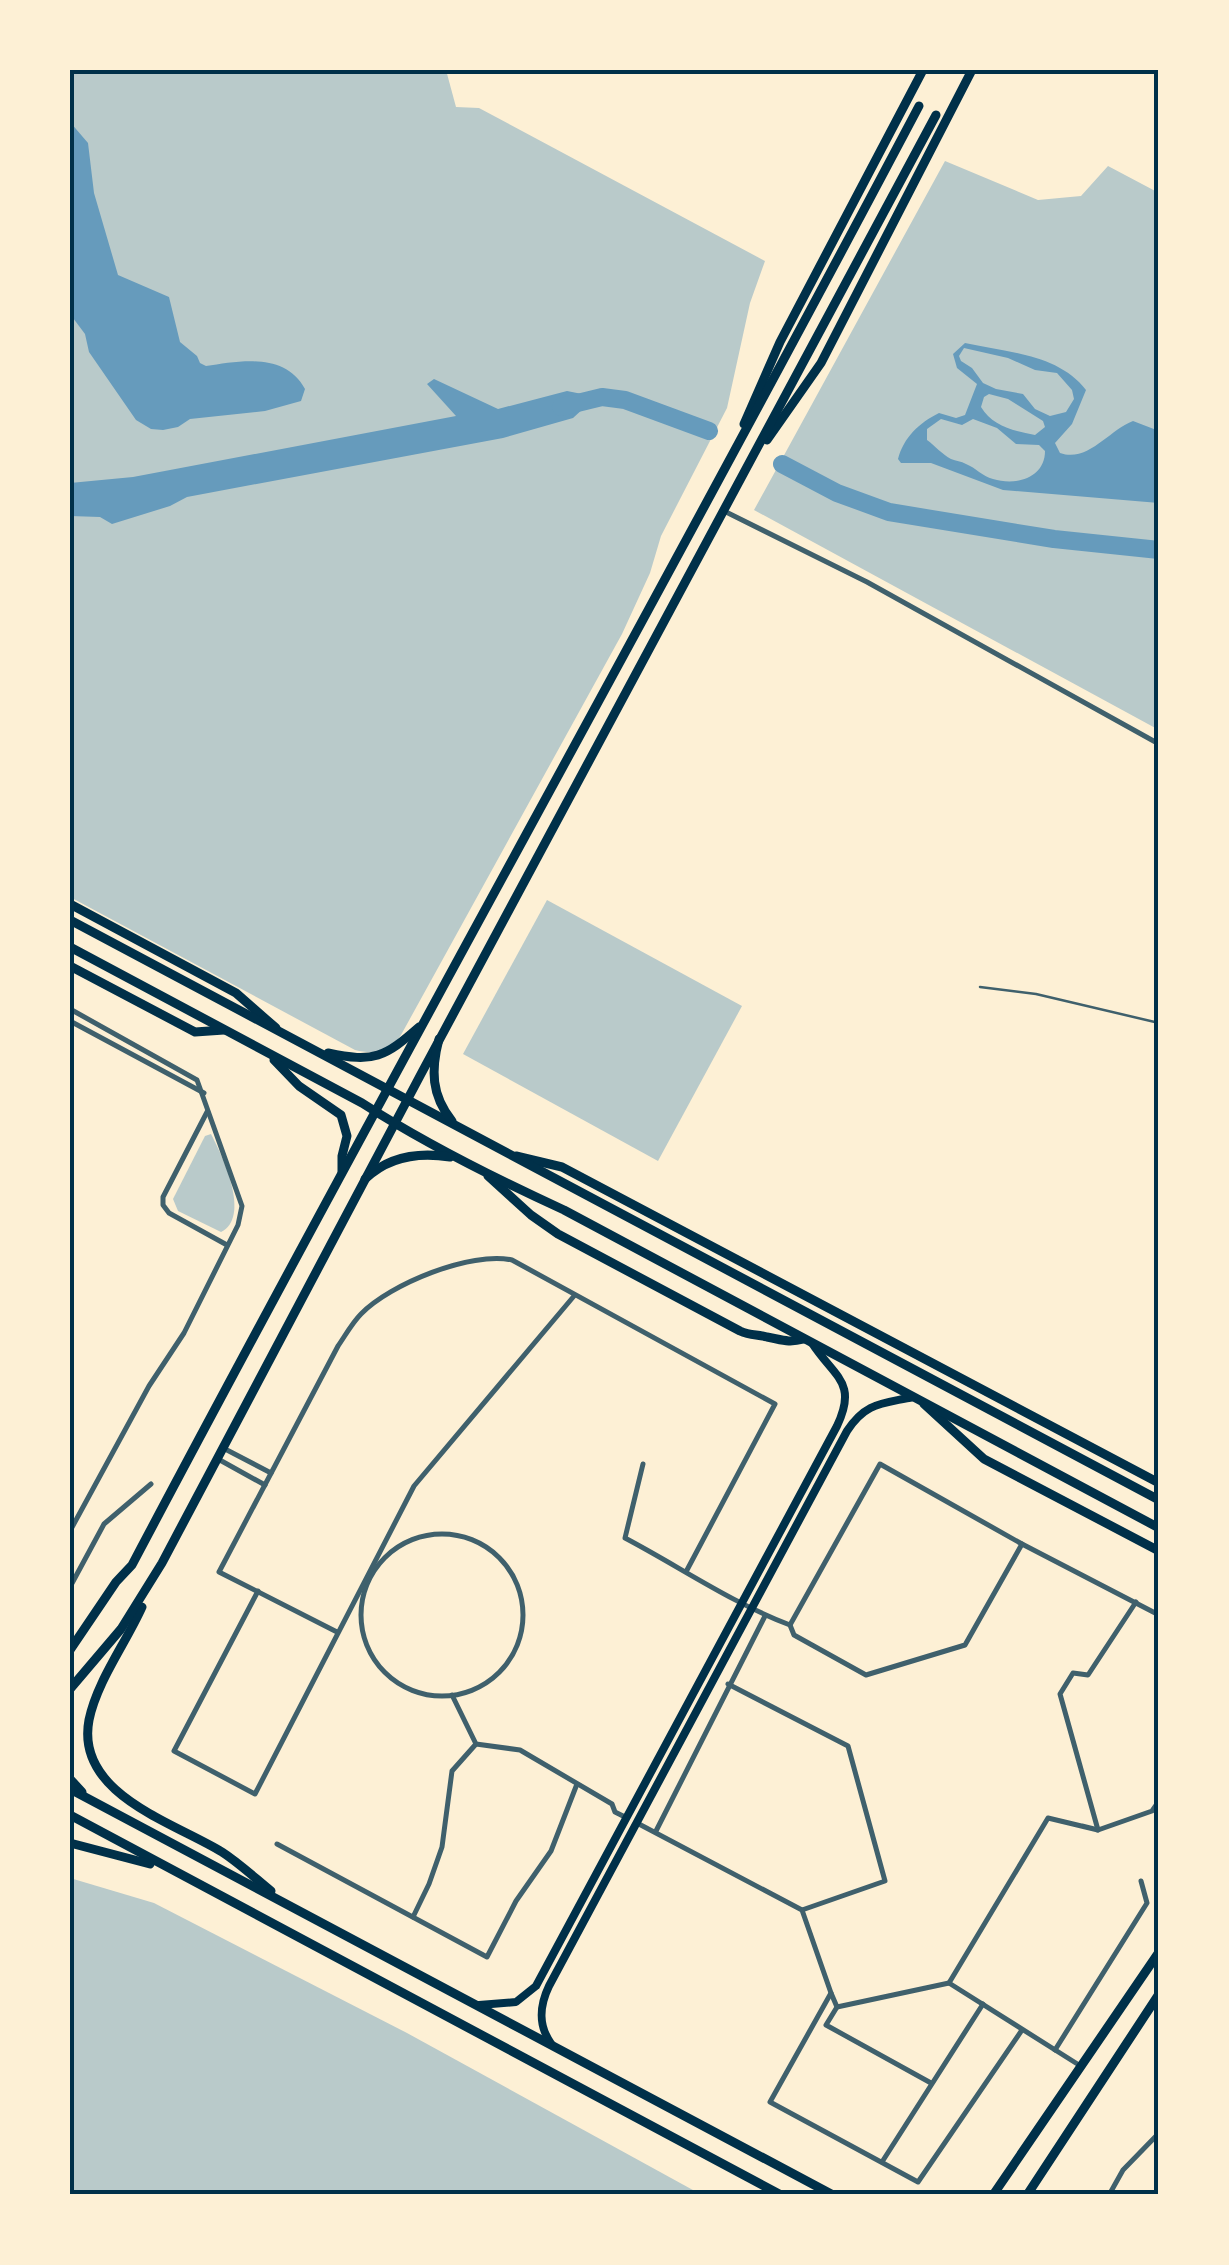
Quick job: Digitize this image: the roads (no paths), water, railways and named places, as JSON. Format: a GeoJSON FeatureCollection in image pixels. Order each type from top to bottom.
{"type":"FeatureCollection","features":[{"type":"Feature","properties":{"kind":"main road"},"geometry":{"type":"LineString","coordinates":[[726,466],[780,342],[923,70]]}},
{"type":"Feature","properties":{"kind":"main road"},"geometry":{"type":"LineString","coordinates":[[743,475],[821,363],[972,70]]}},
{"type":"Feature","properties":{"kind":"main road"},"geometry":{"type":"LineString","coordinates":[[70,1650],[132,1565],[374,1110],[920,106]]}},
{"type":"Feature","properties":{"kind":"main road"},"geometry":{"type":"LineString","coordinates":[[288,1905],[220,1851],[120,1795],[94,1763],[89,1746],[88,1722],[95,1701],[162,1563],[439,1039],[936,114]]}},
{"type":"Feature","properties":{"kind":"main road"},"geometry":{"type":"LineString","coordinates":[[694,524],[712,534]]}},
{"type":"Feature","properties":{"kind":"main road"},"geometry":{"type":"LineString","coordinates":[[70,904],[236,993],[277,1030]]}},
{"type":"Feature","properties":{"kind":"main road"},"geometry":{"type":"LineString","coordinates":[[70,920],[1159,1500]]}},
{"type":"Feature","properties":{"kind":"main road"},"geometry":{"type":"LineString","coordinates":[[70,947],[374,1110],[488,1176],[564,1210],[1159,1528]]}},
{"type":"Feature","properties":{"kind":"main road"},"geometry":{"type":"LineString","coordinates":[[70,966],[196,1032],[224,1030]]}},
{"type":"Feature","properties":{"kind":"main road"},"geometry":{"type":"LineString","coordinates":[[316,1051],[347,1057],[380,1056],[396,1048],[419,1027]]}},
{"type":"Feature","properties":{"kind":"main road"},"geometry":{"type":"LineString","coordinates":[[439,1039],[433,1074],[436,1090],[441,1105],[457,1126]]}},
{"type":"Feature","properties":{"kind":"main road"},"geometry":{"type":"LineString","coordinates":[[268,1054],[299,1086],[341,1115],[347,1136],[342,1172]]}},
{"type":"Feature","properties":{"kind":"main road"},"geometry":{"type":"LineString","coordinates":[[506,1152],[562,1168],[1159,1483]]}},
{"type":"Feature","properties":{"kind":"main road"},"geometry":{"type":"LineString","coordinates":[[365,1179],[399,1158],[428,1154],[458,1158]]}},
{"type":"Feature","properties":{"kind":"main road"},"geometry":{"type":"LineString","coordinates":[[488,1176],[530,1215],[558,1234],[740,1331],[778,1342],[808,1341]]}},
{"type":"Feature","properties":{"kind":"main road"},"geometry":{"type":"LineString","coordinates":[[476,2005],[510,2004],[532,1990],[743,1605],[844,1410],[846,1391],[842,1380],[808,1341]]}},
{"type":"Feature","properties":{"kind":"main road"},"geometry":{"type":"LineString","coordinates":[[552,2045],[541,2021],[544,1998],[861,1412],[874,1405],[918,1400],[984,1459],[1159,1551]]}},
{"type":"Feature","properties":{"kind":"main road"},"geometry":{"type":"LineString","coordinates":[[70,1689],[114,1638],[162,1563]]}},
{"type":"Feature","properties":{"kind":"main road"},"geometry":{"type":"LineString","coordinates":[[70,1779],[91,1801]]}},
{"type":"Feature","properties":{"kind":"main road"},"geometry":{"type":"LineString","coordinates":[[70,1790],[833,2195]]}},
{"type":"Feature","properties":{"kind":"main road"},"geometry":{"type":"LineString","coordinates":[[70,1814],[781,2195]]}},
{"type":"Feature","properties":{"kind":"main road"},"geometry":{"type":"LineString","coordinates":[[70,1844],[120,1854],[181,1875]]}},
{"type":"Feature","properties":{"kind":"main road"},"geometry":{"type":"LineString","coordinates":[[992,2195],[1159,1952]]}},
{"type":"Feature","properties":{"kind":"main road"},"geometry":{"type":"LineString","coordinates":[[1027,2195],[1155,2009],[1159,1994]]}},
{"type":"Feature","properties":{"kind":"main road"},"geometry":{"type":"LineString","coordinates":[[1058,2102],[1079,2116]]}},
{"type":"Feature","properties":{"kind":"street"},"geometry":{"type":"LineString","coordinates":[[724,512],[818,556],[1159,744]]}},
{"type":"Feature","properties":{"kind":"street"},"geometry":{"type":"LineString","coordinates":[[70,1008],[193,1075],[204,1093],[207,1112],[242,1202],[238,1225],[184,1333],[70,1531]]}},
{"type":"Feature","properties":{"kind":"street"},"geometry":{"type":"LineString","coordinates":[[74,1023],[204,1093]]}},
{"type":"Feature","properties":{"kind":"street"},"geometry":{"type":"LineString","coordinates":[[207,1112],[163,1196],[162,1205],[228,1244]]}},
{"type":"Feature","properties":{"kind":"street"},"geometry":{"type":"LineString","coordinates":[[337,1632],[220,1572],[360,1314],[394,1290],[480,1258],[512,1260],[775,1404],[687,1570]]}},
{"type":"Feature","properties":{"kind":"street"},"geometry":{"type":"LineString","coordinates":[[258,1592],[174,1750],[255,1794],[414,1486],[574,1295]]}},
{"type":"Feature","properties":{"kind":"street"},"geometry":{"type":"LineString","coordinates":[[220,1454],[271,1474]]}},
{"type":"Feature","properties":{"kind":"street"},"geometry":{"type":"LineString","coordinates":[[220,1454],[265,1485]]}},
{"type":"Feature","properties":{"kind":"street"},"geometry":{"type":"LineString","coordinates":[[643,1464],[625,1538],[752,1610],[790,1626],[794,1635],[866,1675],[965,1645],[1022,1544]]}},
{"type":"Feature","properties":{"kind":"street"},"geometry":{"type":"LineString","coordinates":[[790,1626],[880,1464],[1159,1615]]}},
{"type":"Feature","properties":{"kind":"street"},"geometry":{"type":"LineString","coordinates":[[70,1587],[104,1524],[151,1484]]}},
{"type":"Feature","properties":{"kind":"street"},"geometry":{"type":"LineString","coordinates":[[443,1533],[469,1538],[492,1550],[510,1570],[521,1594],[523,1622],[516,1648],[501,1671],[479,1687],[452,1696],[426,1695],[391,1677],[367,1646],[361,1620],[364,1593],[375,1569],[394,1550],[417,1537],[443,1533]]}},
{"type":"Feature","properties":{"kind":"street"},"geometry":{"type":"LineString","coordinates":[[1098,1830],[1060,1694],[1073,1673],[1088,1675],[1136,1602]]}},
{"type":"Feature","properties":{"kind":"street"},"geometry":{"type":"LineString","coordinates":[[656,1831],[765,1616]]}},
{"type":"Feature","properties":{"kind":"street"},"geometry":{"type":"LineString","coordinates":[[728,1684],[848,1746],[885,1881],[802,1910]]}},
{"type":"Feature","properties":{"kind":"street"},"geometry":{"type":"LineString","coordinates":[[452,1696],[476,1744]]}},
{"type":"Feature","properties":{"kind":"street"},"geometry":{"type":"LineString","coordinates":[[476,1744],[520,1750],[612,1804],[616,1812],[802,1910],[837,2007]]}},
{"type":"Feature","properties":{"kind":"street"},"geometry":{"type":"LineString","coordinates":[[413,1917],[430,1884],[442,1847],[452,1770],[476,1744]]}},
{"type":"Feature","properties":{"kind":"street"},"geometry":{"type":"LineString","coordinates":[[277,1844],[487,1957],[516,1901],[551,1851],[577,1784]]}},
{"type":"Feature","properties":{"kind":"street"},"geometry":{"type":"LineString","coordinates":[[949,1983],[1048,1818],[1098,1830],[1156,1813],[1159,1800]]}},
{"type":"Feature","properties":{"kind":"street"},"geometry":{"type":"LineString","coordinates":[[1082,1826],[1098,1830]]}},
{"type":"Feature","properties":{"kind":"street"},"geometry":{"type":"LineString","coordinates":[[1055,2050],[1148,1903],[1141,1881]]}},
{"type":"Feature","properties":{"kind":"street"},"geometry":{"type":"LineString","coordinates":[[931,2082],[826,2025],[837,2007],[949,1983],[1082,2067]]}},
{"type":"Feature","properties":{"kind":"street"},"geometry":{"type":"LineString","coordinates":[[831,1993],[770,2102],[918,2182],[1022,2030]]}},
{"type":"Feature","properties":{"kind":"street"},"geometry":{"type":"LineString","coordinates":[[882,2162],[982,2004]]}},
{"type":"Feature","properties":{"kind":"street"},"geometry":{"type":"LineString","coordinates":[[1108,2195],[1123,2170],[1159,2133]]}},
{"type":"Feature","properties":{"kind":"lane"},"geometry":{"type":"LineString","coordinates":[[980,988],[1036,994],[1159,1022]]}},
{"type":"Feature","properties":{"kind":"water"},"geometry":{"type":"Polygon","coordinates":[[[70,122],[88,143],[94,193],[118,275],[169,297],[180,342],[200,363],[274,364],[296,377],[305,389],[301,401],[265,411],[190,419],[163,430],[151,429],[136,420],[89,352],[85,334],[70,314],[70,122]]]}},
{"type":"Feature","properties":{"kind":"water"},"geometry":{"type":"Polygon","coordinates":[[[965,343],[1014,352],[1047,362],[1075,378],[1086,390],[1072,424],[1055,443],[1060,453],[1070,455],[1089,450],[1133,421],[1159,431],[1159,503],[1003,490],[931,463],[901,463],[898,459],[904,444],[925,421],[939,413],[956,418],[965,415],[977,384],[957,368],[953,354],[965,343]],[[964,348],[959,356],[961,361],[983,383],[1023,394],[1035,409],[1050,416],[1066,412],[1074,399],[1072,390],[1057,373],[964,348]],[[989,394],[981,407],[1004,427],[1035,435],[1045,427],[1043,421],[1008,399],[989,394]],[[941,419],[927,429],[927,440],[945,455],[993,479],[1028,478],[1044,460],[1045,451],[1039,445],[1016,444],[997,428],[973,419],[962,425],[941,419]]]}},
{"type":"Feature","properties":{"kind":"water"},"geometry":{"type":"Polygon","coordinates":[[[434,379],[498,409],[567,391],[582,394],[585,407],[573,418],[503,438],[187,497],[112,524],[100,517],[70,516],[70,483],[133,477],[456,416],[427,384],[434,379]]]}},
{"type":"Feature","properties":{"kind":"waterway"},"geometry":{"type":"LineString","coordinates":[[561,407],[602,397],[625,400],[709,431]]}},
{"type":"Feature","properties":{"kind":"waterway"},"geometry":{"type":"LineString","coordinates":[[782,464],[837,493],[889,512],[1054,539],[1159,550]]}}]}
